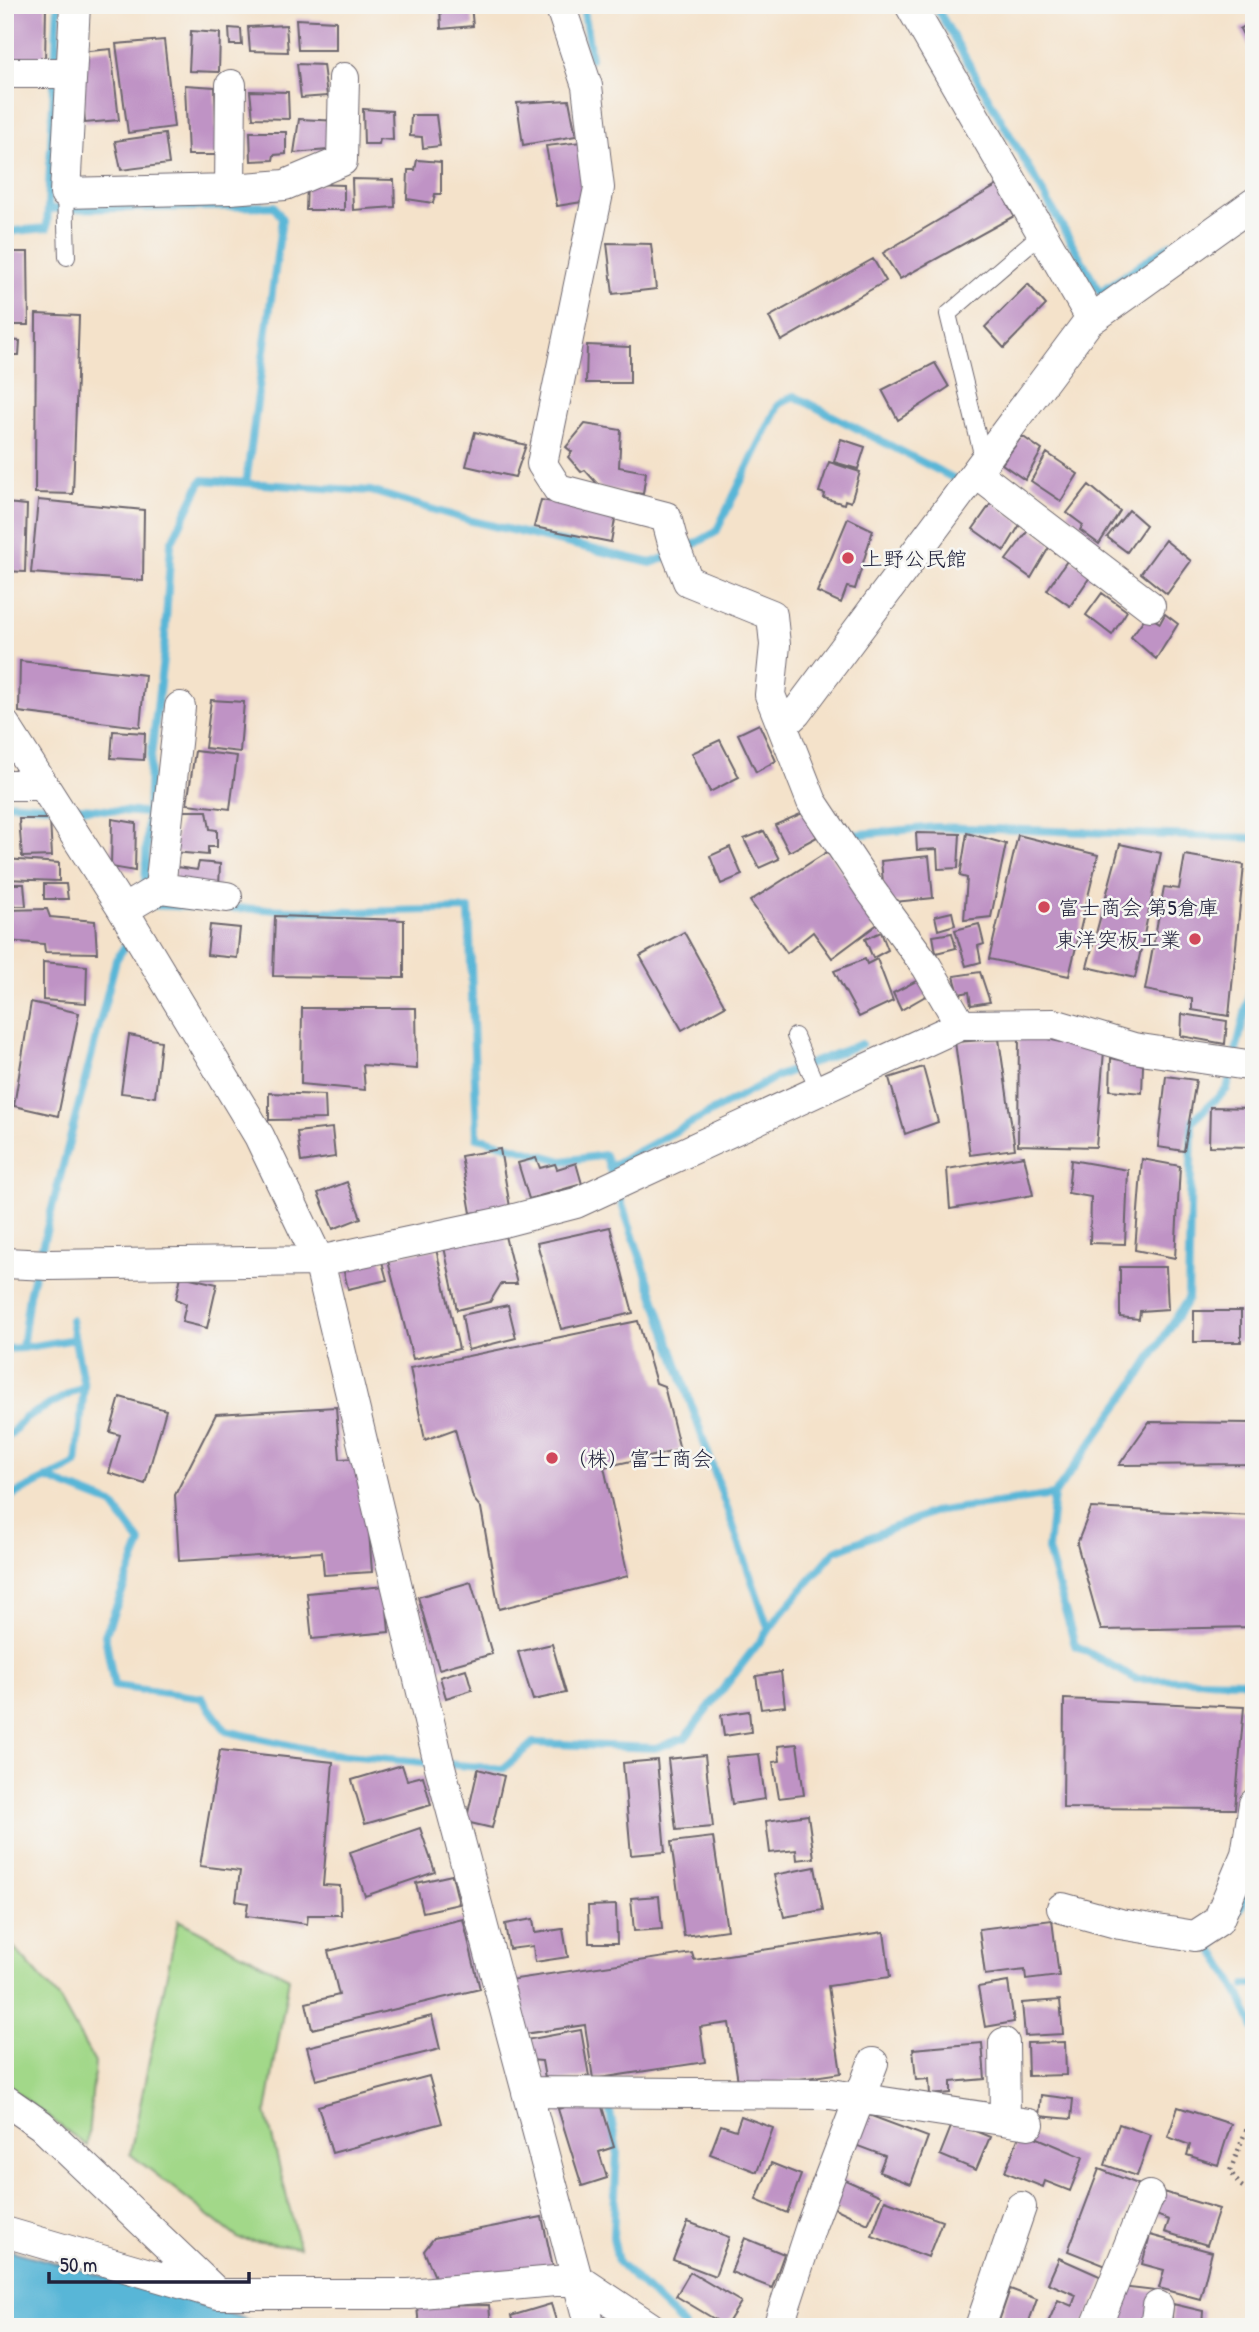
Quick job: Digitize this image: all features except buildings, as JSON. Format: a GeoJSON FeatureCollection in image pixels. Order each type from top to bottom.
{"type":"FeatureCollection","features":[{"type":"Feature","properties":{"kind":"street"},"geometry":{"type":"LineString","coordinates":[[75,5],[59,73],[65,193],[285,185],[342,161],[345,78]]}},
{"type":"Feature","properties":{"kind":"street"},"geometry":{"type":"LineString","coordinates":[[560,5],[587,86],[598,161],[599,188],[542,464],[558,489],[666,517],[688,582],[772,615],[775,645],[769,695],[790,719],[811,802],[927,967],[961,1025]]}},
{"type":"Feature","properties":{"kind":"street"},"geometry":{"type":"LineString","coordinates":[[910,5],[1087,314]]}},
{"type":"Feature","properties":{"kind":"street"},"geometry":{"type":"LineString","coordinates":[[5,73],[59,73]]}},
{"type":"Feature","properties":{"kind":"street"},"geometry":{"type":"LineString","coordinates":[[230,189],[231,85]]}},
{"type":"Feature","properties":{"kind":"street"},"geometry":{"type":"LineString","coordinates":[[790,719],[979,456],[1087,314],[1254,203]]}},
{"type":"Feature","properties":{"kind":"street"},"geometry":{"type":"LineString","coordinates":[[979,456],[1150,606]]}},
{"type":"Feature","properties":{"kind":"street"},"geometry":{"type":"LineString","coordinates":[[141,909],[180,707]]}},
{"type":"Feature","properties":{"kind":"street"},"geometry":{"type":"LineString","coordinates":[[5,725],[42,785],[141,909],[259,1136],[318,1261],[439,1763],[590,2327]]}},
{"type":"Feature","properties":{"kind":"street"},"geometry":{"type":"LineString","coordinates":[[5,785],[42,785]]}},
{"type":"Feature","properties":{"kind":"street"},"geometry":{"type":"LineString","coordinates":[[141,909],[227,897]]}},
{"type":"Feature","properties":{"kind":"street"},"geometry":{"type":"LineString","coordinates":[[25,1264],[318,1261],[503,1222],[576,1203],[814,1082],[961,1025],[1054,1024],[1134,1048],[1254,1066]]}},
{"type":"Feature","properties":{"kind":"street"},"geometry":{"type":"LineString","coordinates":[[1062,1908],[1120,1924],[1195,1936],[1218,1921],[1246,1854],[1254,1804]]}},
{"type":"Feature","properties":{"kind":"street"},"geometry":{"type":"LineString","coordinates":[[527,2092],[830,2094],[1017,2122],[1004,2043]]}},
{"type":"Feature","properties":{"kind":"street"},"geometry":{"type":"LineString","coordinates":[[778,2327],[811,2226],[873,2063]]}},
{"type":"Feature","properties":{"kind":"street"},"geometry":{"type":"LineString","coordinates":[[5,2100],[41,2125],[218,2294]]}},
{"type":"Feature","properties":{"kind":"street"},"geometry":{"type":"LineString","coordinates":[[1096,2327],[1149,2196]]}},
{"type":"Feature","properties":{"kind":"street"},"geometry":{"type":"LineString","coordinates":[[979,2327],[1021,2207]]}},
{"type":"Feature","properties":{"kind":"street"},"geometry":{"type":"LineString","coordinates":[[5,2232],[218,2294],[409,2294],[578,2279],[650,2327]]}},
{"type":"Feature","properties":{"kind":"lane"},"geometry":{"type":"LineString","coordinates":[[65,193],[67,257]]}},
{"type":"Feature","properties":{"kind":"lane"},"geometry":{"type":"LineString","coordinates":[[979,456],[948,314],[1042,233]]}},
{"type":"Feature","properties":{"kind":"lane"},"geometry":{"type":"LineString","coordinates":[[796,1036],[814,1082]]}},
{"type":"Feature","properties":{"kind":"path"},"geometry":{"type":"LineString","coordinates":[[1254,2110],[1230,2171],[1240,2185],[1254,2195]]}},
{"type":"Feature","properties":{"kind":"green space"},"geometry":{"type":"Polygon","coordinates":[[[178,1920],[289,1978],[266,2112],[299,2247],[239,2239],[130,2154],[178,1920]]]}},
{"type":"Feature","properties":{"kind":"green space"},"geometry":{"type":"Polygon","coordinates":[[[5,1941],[9,1942],[59,1998],[95,2063],[87,2146],[5,2084],[5,1941]]]}},
{"type":"Feature","properties":{"kind":"water"},"geometry":{"type":"Polygon","coordinates":[[[5,2249],[153,2290],[271,2327],[5,2327],[5,2249]]]}},
{"type":"Feature","properties":{"kind":"waterway"},"geometry":{"type":"LineString","coordinates":[[5,232],[47,228],[58,5]]}},
{"type":"Feature","properties":{"kind":"waterway"},"geometry":{"type":"LineString","coordinates":[[583,5],[591,58]]}},
{"type":"Feature","properties":{"kind":"waterway"},"geometry":{"type":"LineString","coordinates":[[935,5],[1100,292],[1171,244]]}},
{"type":"Feature","properties":{"kind":"waterway"},"geometry":{"type":"LineString","coordinates":[[48,209],[274,206],[282,219],[246,483]]}},
{"type":"Feature","properties":{"kind":"waterway"},"geometry":{"type":"LineString","coordinates":[[684,550],[716,532],[779,404],[794,396],[957,480]]}},
{"type":"Feature","properties":{"kind":"waterway"},"geometry":{"type":"LineString","coordinates":[[145,887],[150,764],[164,651],[171,543],[202,480],[371,491],[468,520],[651,563],[672,555]]}},
{"type":"Feature","properties":{"kind":"waterway"},"geometry":{"type":"LineString","coordinates":[[5,803],[47,806]]}},
{"type":"Feature","properties":{"kind":"waterway"},"geometry":{"type":"LineString","coordinates":[[67,807],[148,813]]}},
{"type":"Feature","properties":{"kind":"waterway"},"geometry":{"type":"LineString","coordinates":[[846,828],[851,835],[936,827],[1254,838]]}},
{"type":"Feature","properties":{"kind":"waterway"},"geometry":{"type":"LineString","coordinates":[[150,905],[196,907]]}},
{"type":"Feature","properties":{"kind":"waterway"},"geometry":{"type":"LineString","coordinates":[[226,908],[353,912],[469,909],[477,1137],[563,1161],[605,1155],[769,1630]]}},
{"type":"Feature","properties":{"kind":"waterway"},"geometry":{"type":"LineString","coordinates":[[39,1259],[116,960],[131,936]]}},
{"type":"Feature","properties":{"kind":"waterway"},"geometry":{"type":"LineString","coordinates":[[1054,1495],[1136,1381],[1188,1299],[1192,1121],[1227,1089],[1254,976]]}},
{"type":"Feature","properties":{"kind":"waterway"},"geometry":{"type":"LineString","coordinates":[[609,1167],[778,1076],[861,1044]]}},
{"type":"Feature","properties":{"kind":"waterway"},"geometry":{"type":"LineString","coordinates":[[5,1349],[22,1348],[35,1271]]}},
{"type":"Feature","properties":{"kind":"waterway"},"geometry":{"type":"LineString","coordinates":[[5,1499],[76,1464],[84,1386],[71,1320]]}},
{"type":"Feature","properties":{"kind":"waterway"},"geometry":{"type":"LineString","coordinates":[[22,1348],[75,1339]]}},
{"type":"Feature","properties":{"kind":"waterway"},"geometry":{"type":"LineString","coordinates":[[5,1440],[25,1418],[84,1386]]}},
{"type":"Feature","properties":{"kind":"waterway"},"geometry":{"type":"LineString","coordinates":[[46,1478],[112,1504],[141,1543],[105,1635],[114,1686],[202,1698],[226,1731],[324,1753],[433,1763]]}},
{"type":"Feature","properties":{"kind":"waterway"},"geometry":{"type":"LineString","coordinates":[[446,1764],[503,1769],[533,1743],[655,1748],[685,1738],[780,1615],[835,1551],[933,1512],[1054,1495],[1048,1550],[1075,1645],[1136,1679],[1242,1681],[1254,1688]]}},
{"type":"Feature","properties":{"kind":"waterway"},"geometry":{"type":"LineString","coordinates":[[1235,1915],[1242,1905],[1254,1874]]}},
{"type":"Feature","properties":{"kind":"waterway"},"geometry":{"type":"LineString","coordinates":[[1223,1931],[1212,1947],[1240,1995],[1254,2028]]}},
{"type":"Feature","properties":{"kind":"waterway"},"geometry":{"type":"LineString","coordinates":[[1246,1985],[1254,1985]]}},
{"type":"Feature","properties":{"kind":"waterway"},"geometry":{"type":"LineString","coordinates":[[610,2112],[617,2151],[613,2237],[618,2262],[685,2327]]}},
{"type":"Feature","properties":{"kind":"waterway"},"geometry":{"type":"LineString","coordinates":[[1254,2171],[1251,2182],[1254,2183]]}},
{"type":"Feature","properties":{"kind":"place","name":"上野公民館"},"geometry":{"type":"Point","coordinates":[848,558]}},
{"type":"Feature","properties":{"kind":"place","name":"富士商会 第5倉庫"},"geometry":{"type":"Point","coordinates":[1044,907]}},
{"type":"Feature","properties":{"kind":"place","name":"東洋突板工業"},"geometry":{"type":"Point","coordinates":[1195,939]}},
{"type":"Feature","properties":{"kind":"place","name":"（株）富士商会"},"geometry":{"type":"Point","coordinates":[552,1458]}}]}
